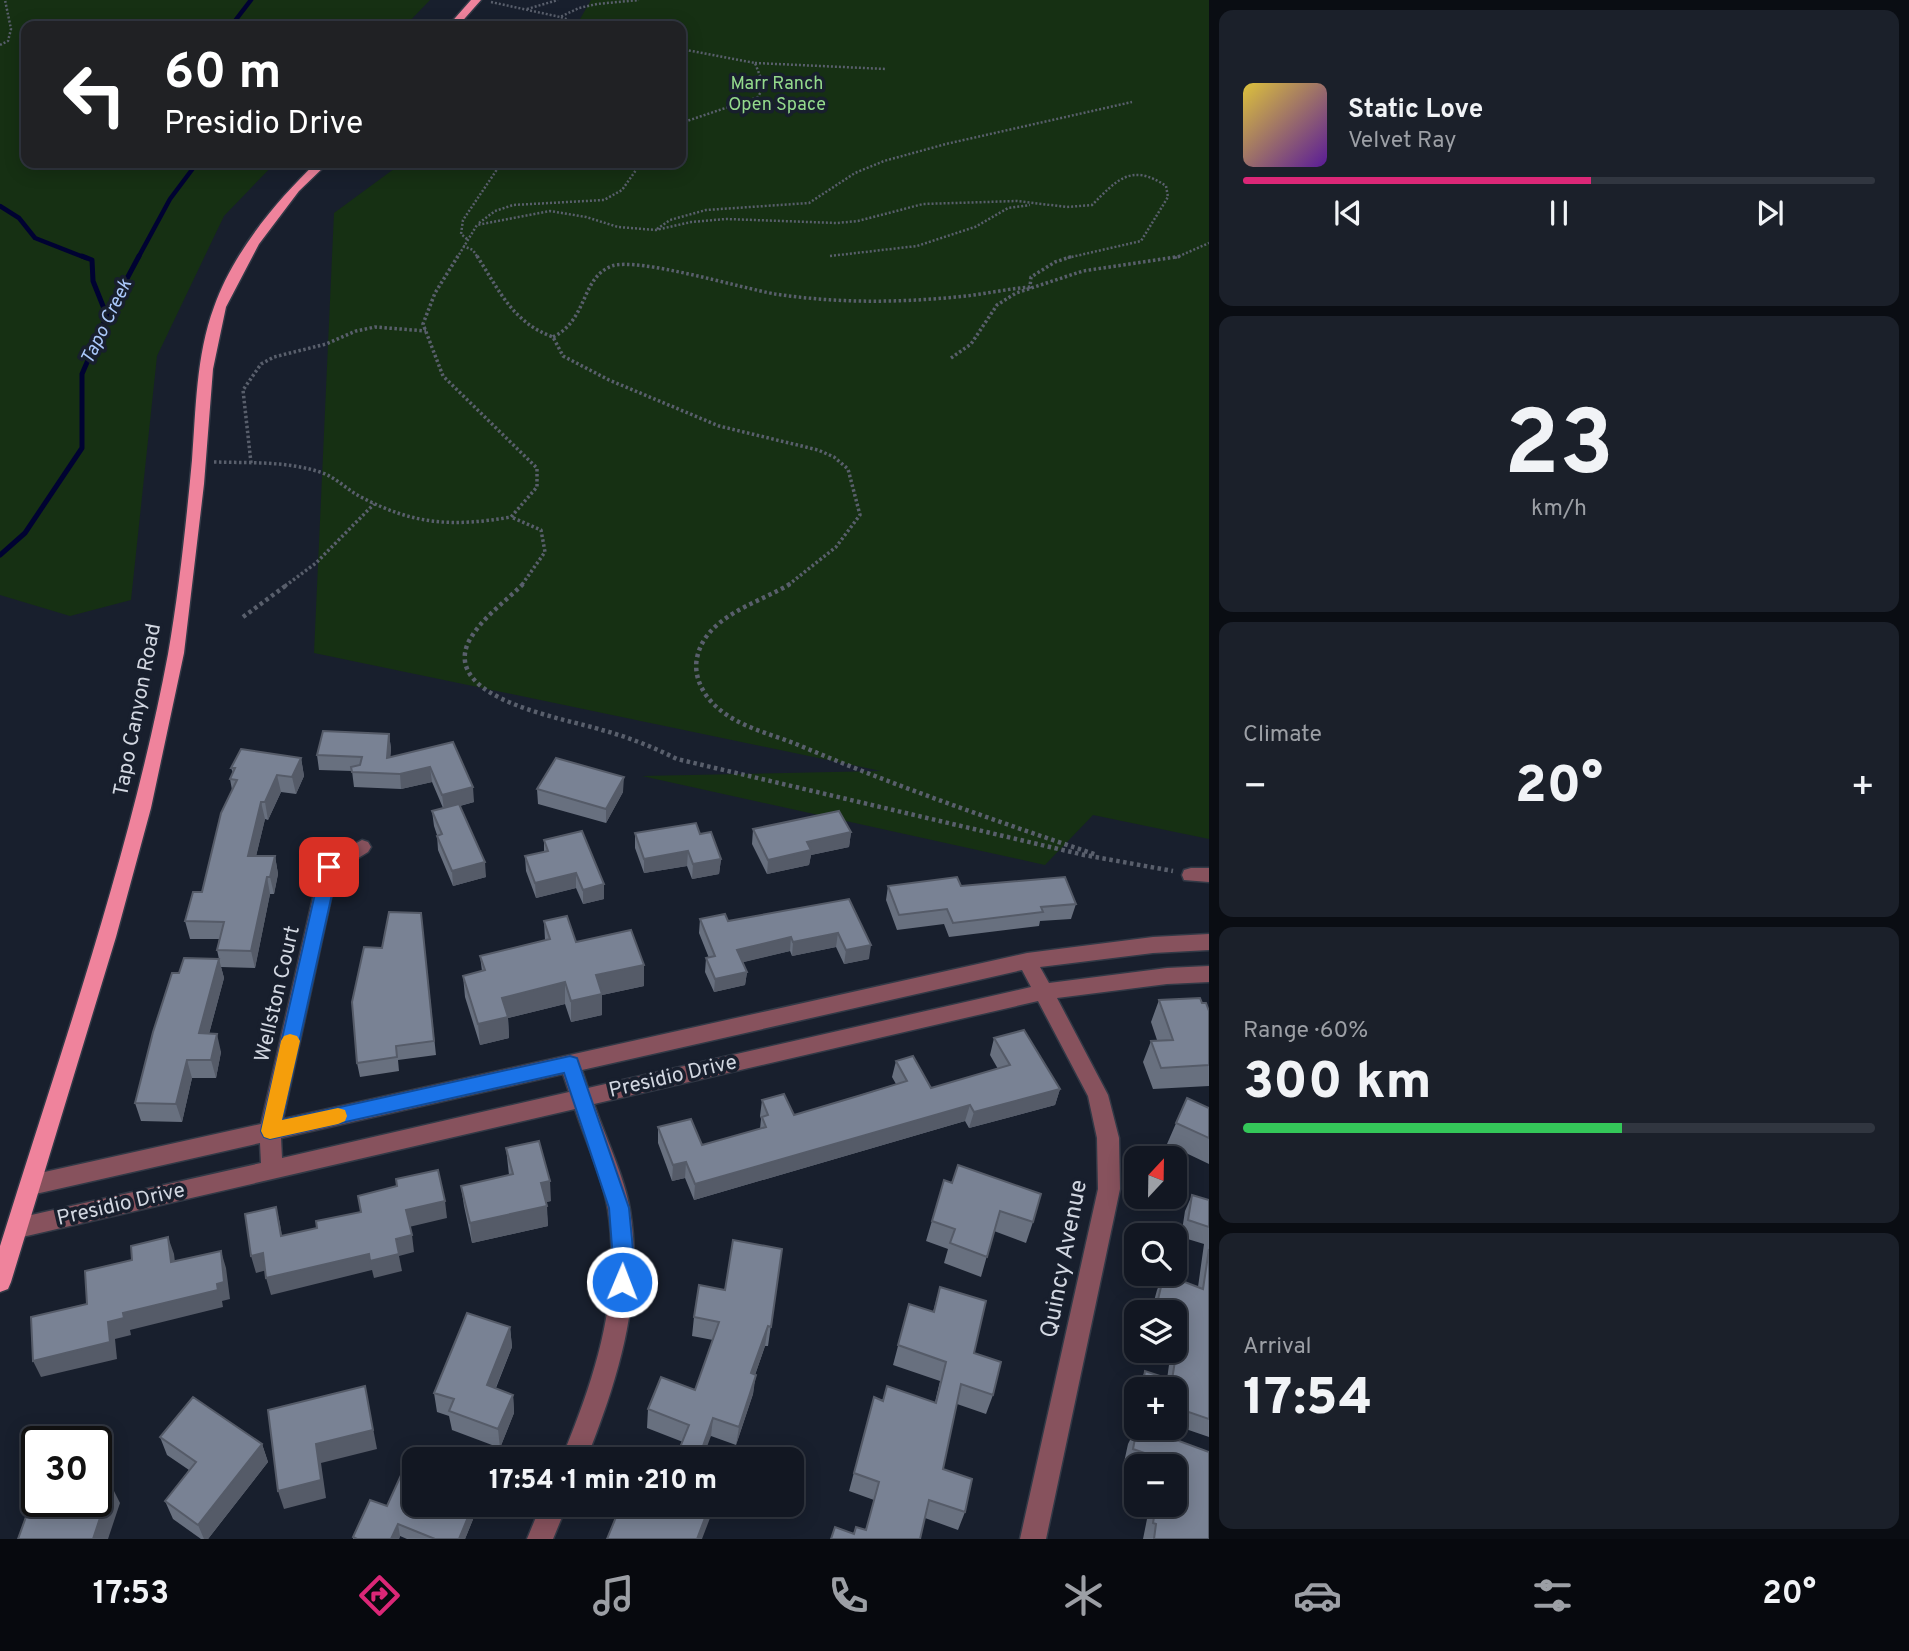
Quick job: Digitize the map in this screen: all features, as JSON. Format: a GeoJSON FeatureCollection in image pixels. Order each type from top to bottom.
{"type":"FeatureCollection","features":[{"type":"Feature","properties":{"kind":"main road"},"geometry":{"type":"LineString","coordinates":[[457,21],[476,0]]}},
{"type":"Feature","properties":{"kind":"main road","name":"Tapo Canyon Road"},"geometry":{"type":"LineString","coordinates":[[0,1282],[106,937],[142,808],[176,653],[199,462],[206,369],[220,307],[253,243],[295,189],[317,168]]}},
{"type":"Feature","properties":{"kind":"street","name":"Wellston Court"},"geometry":{"type":"LineString","coordinates":[[272,1170],[270,1131],[329,867],[362,847]]}},
{"type":"Feature","properties":{"kind":"street","name":"Presidio Drive"},"geometry":{"type":"LineString","coordinates":[[31,1185],[1027,961],[1153,944],[1209,942]]}},
{"type":"Feature","properties":{"kind":"street","name":"Quincy Avenue"},"geometry":{"type":"LineString","coordinates":[[1027,961],[1098,1095],[1108,1138],[1109,1189],[1033,1539]]}},
{"type":"Feature","properties":{"kind":"street","name":"Presidio Drive"},"geometry":{"type":"LineString","coordinates":[[18,1228],[1044,992],[1167,976],[1209,974]]}},
{"type":"Feature","properties":{"kind":"street"},"geometry":{"type":"LineString","coordinates":[[570,1064],[619,1208],[624,1260],[618,1325],[596,1405],[578,1447]]}},
{"type":"Feature","properties":{"kind":"street"},"geometry":{"type":"LineString","coordinates":[[540,1539],[549,1517]]}},
{"type":"Feature","properties":{"kind":"path"},"geometry":{"type":"LineString","coordinates":[[0,45],[8,41],[10,29],[5,0]]}},
{"type":"Feature","properties":{"kind":"path"},"geometry":{"type":"LineString","coordinates":[[476,0],[570,21]]}},
{"type":"Feature","properties":{"kind":"path"},"geometry":{"type":"LineString","coordinates":[[526,9],[558,0]]}},
{"type":"Feature","properties":{"kind":"path"},"geometry":{"type":"LineString","coordinates":[[560,17],[597,4],[639,0]]}},
{"type":"Feature","properties":{"kind":"path"},"geometry":{"type":"LineString","coordinates":[[686,50],[755,64],[886,69]]}},
{"type":"Feature","properties":{"kind":"path"},"geometry":{"type":"LineString","coordinates":[[686,121],[758,97],[764,86],[755,64]]}},
{"type":"Feature","properties":{"kind":"path"},"geometry":{"type":"LineString","coordinates":[[656,230],[670,219],[700,212],[785,207],[819,202],[849,177],[885,161],[992,131],[1132,102]]}},
{"type":"Feature","properties":{"kind":"path"},"geometry":{"type":"LineString","coordinates":[[467,239],[461,234],[463,220],[498,168]]}},
{"type":"Feature","properties":{"kind":"path"},"geometry":{"type":"LineString","coordinates":[[511,517],[537,487],[537,468],[443,376],[423,324],[426,312],[467,239],[477,225],[496,209],[511,205],[596,201],[616,195],[637,168]]}},
{"type":"Feature","properties":{"kind":"path"},"geometry":{"type":"LineString","coordinates":[[477,225],[550,211],[586,217],[618,227],[656,230],[691,222],[726,219],[858,222],[922,204],[1017,201],[1079,208],[1093,205],[1114,181],[1125,177],[1148,177],[1159,181],[1168,190],[1168,197],[1141,241],[1117,249],[1060,259],[1031,277],[1030,287]]}},
{"type":"Feature","properties":{"kind":"path"},"geometry":{"type":"LineString","coordinates":[[830,256],[917,246],[975,227],[1008,208],[1039,204]]}},
{"type":"Feature","properties":{"kind":"path"},"geometry":{"type":"LineString","coordinates":[[463,246],[473,250],[515,313],[533,330],[553,337],[565,334],[573,325],[593,282],[601,271],[614,265],[632,263],[658,267],[685,276],[789,297],[887,301],[959,297],[1030,287],[1083,271],[1180,257],[1209,243]]}},
{"type":"Feature","properties":{"kind":"path"},"geometry":{"type":"LineString","coordinates":[[951,358],[971,344],[997,304],[1030,287]]}},
{"type":"Feature","properties":{"kind":"path"},"geometry":{"type":"LineString","coordinates":[[251,463],[243,390],[261,363],[375,327],[426,331]]}},
{"type":"Feature","properties":{"kind":"path"},"geometry":{"type":"LineString","coordinates":[[553,337],[563,356],[598,376],[719,426],[817,450],[834,457],[848,469],[860,515],[851,531],[810,569],[781,589],[739,610],[706,636],[694,657],[700,690],[719,710],[841,764],[1108,858]]}},
{"type":"Feature","properties":{"kind":"path"},"geometry":{"type":"LineString","coordinates":[[199,462],[295,465],[323,473],[374,504],[417,522],[479,523],[511,517],[541,530],[546,544],[542,560],[500,607],[484,618],[463,655],[465,669],[471,678],[496,697],[648,744],[677,759],[1084,855],[1200,875]]}},
{"type":"Feature","properties":{"kind":"path"},"geometry":{"type":"LineString","coordinates":[[243,617],[316,564],[374,504]]}},
{"type":"Feature","properties":{"kind":"green space"},"geometry":{"type":"Polygon","coordinates":[[[0,0],[430,0],[410,21],[21,21],[21,168],[270,168],[224,216],[157,356],[131,600],[70,616],[0,595],[0,0]]]}},
{"type":"Feature","properties":{"kind":"green space","name":"Marr Ranch Open Space"},"geometry":{"type":"Polygon","coordinates":[[[591,0],[1209,0],[1209,839],[1093,815],[1045,865],[642,776],[881,771],[314,653],[334,213],[395,168],[686,168],[686,21],[579,21],[591,0]]]}},
{"type":"Feature","properties":{"kind":"building"},"geometry":{"type":"Polygon","coordinates":[[[323,731],[389,734],[387,758],[453,742],[473,787],[442,795],[430,767],[400,774],[352,772],[351,767],[360,765],[362,757],[317,755],[323,731]]]}},
{"type":"Feature","properties":{"kind":"building"},"geometry":{"type":"Polygon","coordinates":[[[241,749],[301,758],[292,777],[277,775],[265,802],[261,802],[248,856],[275,856],[270,877],[267,877],[251,951],[217,950],[224,922],[185,921],[193,892],[202,892],[221,813],[237,780],[230,779],[235,768],[231,768],[241,749]]]}},
{"type":"Feature","properties":{"kind":"building"},"geometry":{"type":"Polygon","coordinates":[[[556,758],[624,777],[606,809],[537,789],[556,758]]]}},
{"type":"Feature","properties":{"kind":"building"},"geometry":{"type":"Polygon","coordinates":[[[459,804],[485,862],[452,871],[437,836],[442,834],[432,811],[459,804]]]}},
{"type":"Feature","properties":{"kind":"building"},"geometry":{"type":"Polygon","coordinates":[[[839,811],[851,832],[807,842],[811,850],[768,860],[753,829],[839,811]]]}},
{"type":"Feature","properties":{"kind":"building"},"geometry":{"type":"Polygon","coordinates":[[[696,823],[700,834],[711,832],[721,859],[693,864],[688,851],[644,859],[635,833],[696,823]]]}},
{"type":"Feature","properties":{"kind":"building"},"geometry":{"type":"Polygon","coordinates":[[[582,831],[604,884],[583,890],[576,873],[535,883],[525,856],[548,851],[544,840],[582,831]]]}},
{"type":"Feature","properties":{"kind":"building"},"geometry":{"type":"Polygon","coordinates":[[[957,877],[961,886],[1065,877],[1076,904],[1041,907],[1043,912],[953,923],[947,909],[899,915],[888,886],[957,877]]]}},
{"type":"Feature","properties":{"kind":"building"},"geometry":{"type":"Polygon","coordinates":[[[849,899],[871,945],[846,950],[838,933],[793,942],[791,937],[737,950],[747,972],[715,979],[706,958],[715,956],[700,919],[725,914],[728,921],[849,899]]]}},
{"type":"Feature","properties":{"kind":"building"},"geometry":{"type":"Polygon","coordinates":[[[389,912],[421,913],[434,1041],[396,1046],[397,1057],[357,1063],[352,1002],[364,947],[382,948],[389,912]]]}},
{"type":"Feature","properties":{"kind":"building"},"geometry":{"type":"Polygon","coordinates":[[[567,916],[576,942],[631,930],[644,965],[596,975],[602,994],[571,1001],[565,982],[502,998],[508,1017],[478,1024],[463,976],[485,970],[480,956],[550,939],[544,921],[567,916]]]}},
{"type":"Feature","properties":{"kind":"building"},"geometry":{"type":"Polygon","coordinates":[[[184,958],[219,959],[199,1033],[217,1034],[211,1060],[187,1060],[176,1104],[135,1103],[153,1032],[172,973],[179,973],[184,958]]]}},
{"type":"Feature","properties":{"kind":"building"},"geometry":{"type":"Polygon","coordinates":[[[1200,998],[1209,1011],[1209,1065],[1161,1068],[1151,1041],[1173,1040],[1159,1000],[1200,998]]]}},
{"type":"Feature","properties":{"kind":"building"},"geometry":{"type":"Polygon","coordinates":[[[1024,1030],[1060,1089],[974,1112],[970,1105],[695,1184],[686,1162],[673,1165],[658,1127],[691,1119],[702,1145],[766,1127],[762,1117],[768,1115],[762,1100],[784,1094],[794,1115],[907,1081],[896,1061],[913,1056],[931,1088],[1010,1065],[994,1038],[1024,1030]]]}},
{"type":"Feature","properties":{"kind":"building"},"geometry":{"type":"Polygon","coordinates":[[[1187,1098],[1209,1108],[1209,1138],[1176,1123],[1187,1098]]]}},
{"type":"Feature","properties":{"kind":"building"},"geometry":{"type":"Polygon","coordinates":[[[539,1141],[550,1181],[541,1183],[547,1206],[470,1223],[461,1186],[513,1174],[506,1148],[539,1141]]]}},
{"type":"Feature","properties":{"kind":"building"},"geometry":{"type":"Polygon","coordinates":[[[958,1165],[1041,1194],[1033,1222],[1000,1211],[987,1257],[950,1243],[955,1229],[932,1221],[944,1180],[952,1183],[958,1165]]]}},
{"type":"Feature","properties":{"kind":"building"},"geometry":{"type":"Polygon","coordinates":[[[438,1170],[445,1201],[406,1210],[412,1235],[396,1239],[399,1254],[370,1261],[369,1254],[266,1278],[263,1253],[251,1256],[245,1214],[276,1207],[281,1236],[317,1228],[316,1221],[361,1212],[358,1196],[397,1186],[396,1179],[438,1170]]]}},
{"type":"Feature","properties":{"kind":"building"},"geometry":{"type":"Polygon","coordinates":[[[1192,1195],[1209,1200],[1209,1227],[1188,1220],[1192,1195]]]}},
{"type":"Feature","properties":{"kind":"building"},"geometry":{"type":"Polygon","coordinates":[[[168,1237],[171,1262],[221,1251],[224,1282],[217,1284],[218,1290],[123,1313],[124,1318],[108,1322],[110,1342],[33,1361],[31,1317],[87,1304],[85,1271],[132,1260],[131,1246],[168,1237]]]}},
{"type":"Feature","properties":{"kind":"building"},"geometry":{"type":"Polygon","coordinates":[[[733,1240],[782,1249],[771,1327],[768,1326],[751,1373],[756,1375],[739,1427],[713,1418],[703,1447],[680,1447],[689,1425],[648,1409],[661,1377],[695,1390],[719,1322],[694,1317],[699,1285],[725,1290],[733,1240]]]}},
{"type":"Feature","properties":{"kind":"building"},"geometry":{"type":"Polygon","coordinates":[[[1209,1249],[1209,1419],[1187,1411],[1187,1377],[1172,1377],[1175,1363],[1187,1363],[1187,1300],[1158,1300],[1161,1286],[1187,1286],[1187,1283],[1203,1289],[1209,1249]]]}},
{"type":"Feature","properties":{"kind":"building"},"geometry":{"type":"Polygon","coordinates":[[[940,1287],[986,1301],[974,1353],[1001,1362],[993,1395],[961,1384],[943,1469],[972,1479],[965,1512],[929,1500],[920,1539],[831,1539],[835,1527],[854,1534],[856,1527],[866,1530],[879,1482],[854,1473],[874,1397],[883,1401],[887,1386],[936,1403],[946,1362],[898,1345],[909,1304],[934,1312],[940,1287]]]}},
{"type":"Feature","properties":{"kind":"building"},"geometry":{"type":"Polygon","coordinates":[[[467,1313],[510,1327],[487,1385],[513,1395],[498,1429],[449,1411],[454,1399],[434,1393],[467,1313]]]}},
{"type":"Feature","properties":{"kind":"building"},"geometry":{"type":"Polygon","coordinates":[[[1145,1371],[1163,1377],[1144,1377],[1145,1371]]]}},
{"type":"Feature","properties":{"kind":"building"},"geometry":{"type":"Polygon","coordinates":[[[365,1386],[373,1430],[316,1444],[321,1480],[278,1491],[268,1410],[365,1386]]]}},
{"type":"Feature","properties":{"kind":"building"},"geometry":{"type":"Polygon","coordinates":[[[193,1397],[262,1444],[198,1525],[165,1501],[196,1462],[160,1437],[193,1397]]]}},
{"type":"Feature","properties":{"kind":"building"},"geometry":{"type":"Polygon","coordinates":[[[1135,1440],[1176,1440],[1209,1452],[1209,1539],[1154,1539],[1154,1517],[1187,1517],[1187,1454],[1147,1454],[1133,1449],[1135,1440]]]}},
{"type":"Feature","properties":{"kind":"building"},"geometry":{"type":"Polygon","coordinates":[[[402,1473],[402,1517],[468,1517],[459,1539],[435,1539],[398,1524],[391,1539],[353,1537],[370,1500],[387,1506],[402,1473]]]}},
{"type":"Feature","properties":{"kind":"building"},"geometry":{"type":"Polygon","coordinates":[[[26,1517],[100,1517],[93,1539],[18,1539],[26,1517]]]}},
{"type":"Feature","properties":{"kind":"building"},"geometry":{"type":"Polygon","coordinates":[[[616,1517],[705,1517],[697,1539],[607,1539],[616,1517]]]}},
{"type":"Feature","properties":{"kind":"waterway","name":"Tapo Creek"},"geometry":{"type":"LineString","coordinates":[[235,21],[251,0]]}},
{"type":"Feature","properties":{"kind":"waterway","name":"Tapo Creek"},"geometry":{"type":"LineString","coordinates":[[138,258],[170,199],[193,168]]}},
{"type":"Feature","properties":{"kind":"waterway"},"geometry":{"type":"LineString","coordinates":[[0,206],[19,218],[35,238],[86,258]]}},
{"type":"Feature","properties":{"kind":"waterway"},"geometry":{"type":"LineString","coordinates":[[82,256],[92,260],[93,281],[107,316]]}},
{"type":"Feature","properties":{"kind":"waterway","name":"Tapo Creek"},"geometry":{"type":"LineString","coordinates":[[107,316],[139,256]]}},
{"type":"Feature","properties":{"kind":"waterway","name":"Tapo Creek"},"geometry":{"type":"LineString","coordinates":[[0,555],[25,533],[82,448],[82,374],[107,316]]}},
{"type":"Feature","properties":{"kind":"slow traffic"},"geometry":{"type":"LineString","coordinates":[[290,1041],[270,1131],[338,1116]]}},
{"type":"Feature","properties":{"kind":"route"},"geometry":{"type":"LineString","coordinates":[[329,867],[270,1131],[570,1064],[619,1208],[624,1260],[622,1282]]}}]}
